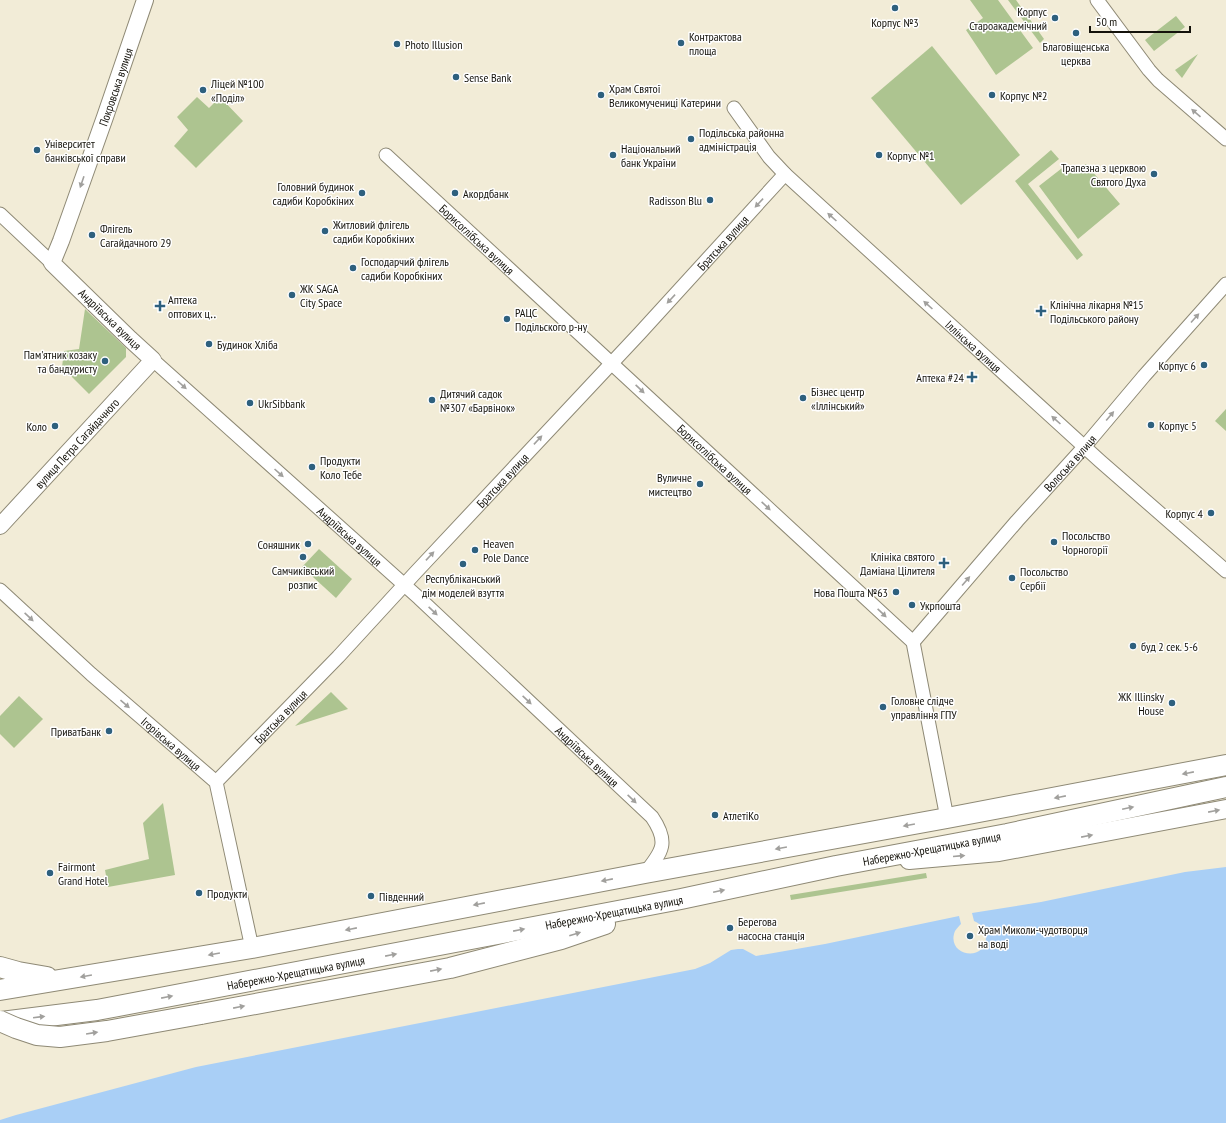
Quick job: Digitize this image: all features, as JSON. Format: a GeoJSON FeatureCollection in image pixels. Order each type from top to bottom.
{"type":"FeatureCollection","features":[{"type":"Feature","properties":{"kind":"main road"},"geometry":{"type":"LineString","coordinates":[[0,990],[252,948],[1226,765]]}},
{"type":"Feature","properties":{"kind":"main road","name":"Набережно-Хрещатицька вулиця"},"geometry":{"type":"LineString","coordinates":[[0,1022],[96,1010],[681,899],[836,866],[1007,834],[1226,787]]}},
{"type":"Feature","properties":{"kind":"main road"},"geometry":{"type":"LineString","coordinates":[[836,866],[1000,852],[1226,809]]}},
{"type":"Feature","properties":{"kind":"main road"},"geometry":{"type":"LineString","coordinates":[[0,1022],[32,1034],[60,1037],[91,1034],[450,968],[561,939],[681,899]]}},
{"type":"Feature","properties":{"kind":"main road"},"geometry":{"type":"LineString","coordinates":[[0,967],[18,972],[64,980]]}},
{"type":"Feature","properties":{"kind":"street","name":"Покровська вулиця"},"geometry":{"type":"LineString","coordinates":[[52,263],[145,0]]}},
{"type":"Feature","properties":{"kind":"street"},"geometry":{"type":"LineString","coordinates":[[1098,0],[1158,80],[1226,138]]}},
{"type":"Feature","properties":{"kind":"street","name":"Іллінська вулиця"},"geometry":{"type":"LineString","coordinates":[[734,108],[769,157],[785,174],[1085,446],[1226,571]]}},
{"type":"Feature","properties":{"kind":"street","name":"Борисоглібська вулиця"},"geometry":{"type":"LineString","coordinates":[[386,155],[913,642]]}},
{"type":"Feature","properties":{"kind":"street","name":"Братська вулиця"},"geometry":{"type":"LineString","coordinates":[[216,782],[338,658],[785,174]]}},
{"type":"Feature","properties":{"kind":"street","name":"Андріївська вулиця"},"geometry":{"type":"LineString","coordinates":[[0,214],[130,339],[404,585],[652,817],[658,826],[662,837],[662,844],[656,859],[645,873]]}},
{"type":"Feature","properties":{"kind":"street","name":"Волоська вулиця"},"geometry":{"type":"LineString","coordinates":[[913,642],[1017,521],[1085,446],[1148,371],[1226,284]]}},
{"type":"Feature","properties":{"kind":"street","name":"вулиця Петра Сагайдачного"},"geometry":{"type":"LineString","coordinates":[[0,526],[153,360]]}},
{"type":"Feature","properties":{"kind":"street","name":"Ігорівська вулиця"},"geometry":{"type":"LineString","coordinates":[[0,590],[91,674],[216,782]]}},
{"type":"Feature","properties":{"kind":"street"},"geometry":{"type":"LineString","coordinates":[[913,642],[947,818]]}},
{"type":"Feature","properties":{"kind":"street"},"geometry":{"type":"LineString","coordinates":[[216,782],[252,948]]}},
{"type":"Feature","properties":{"kind":"green space"},"geometry":{"type":"Polygon","coordinates":[[[970,0],[998,0],[1033,48],[996,75],[966,30],[983,18],[970,0]]]}},
{"type":"Feature","properties":{"kind":"green space"},"geometry":{"type":"Polygon","coordinates":[[[1008,0],[1016,0],[1044,39],[1040,43],[1008,0]]]}},
{"type":"Feature","properties":{"kind":"green space"},"geometry":{"type":"Polygon","coordinates":[[[1176,16],[1185,27],[1154,51],[1145,40],[1176,16]]]}},
{"type":"Feature","properties":{"kind":"green space"},"geometry":{"type":"Polygon","coordinates":[[[932,46],[1020,155],[961,205],[871,98],[932,46]]]}},
{"type":"Feature","properties":{"kind":"green space"},"geometry":{"type":"Polygon","coordinates":[[[1198,54],[1182,78],[1175,70],[1198,54]]]}},
{"type":"Feature","properties":{"kind":"green space"},"geometry":{"type":"Polygon","coordinates":[[[197,97],[209,108],[220,97],[243,121],[196,168],[174,146],[188,130],[177,117],[197,97]]]}},
{"type":"Feature","properties":{"kind":"green space"},"geometry":{"type":"Polygon","coordinates":[[[1051,150],[1059,159],[1028,184],[1083,255],[1077,260],[1015,181],[1051,150]]]}},
{"type":"Feature","properties":{"kind":"green space"},"geometry":{"type":"Polygon","coordinates":[[[1086,164],[1120,204],[1078,239],[1039,186],[1066,165],[1073,174],[1086,164]]]}},
{"type":"Feature","properties":{"kind":"green space"},"geometry":{"type":"Polygon","coordinates":[[[85,309],[126,348],[126,357],[89,394],[62,367],[64,351],[79,349],[85,309]]]}},
{"type":"Feature","properties":{"kind":"green space"},"geometry":{"type":"Polygon","coordinates":[[[1226,409],[1226,431],[1215,421],[1226,409]]]}},
{"type":"Feature","properties":{"kind":"green space"},"geometry":{"type":"Polygon","coordinates":[[[319,549],[352,579],[336,598],[302,567],[319,549]]]}},
{"type":"Feature","properties":{"kind":"green space"},"geometry":{"type":"Polygon","coordinates":[[[331,692],[348,709],[295,726],[331,692]]]}},
{"type":"Feature","properties":{"kind":"green space"},"geometry":{"type":"Polygon","coordinates":[[[19,696],[43,719],[14,748],[0,734],[0,716],[19,696]]]}},
{"type":"Feature","properties":{"kind":"green space"},"geometry":{"type":"Polygon","coordinates":[[[163,803],[175,875],[108,887],[105,870],[149,859],[143,823],[163,803]]]}},
{"type":"Feature","properties":{"kind":"green space"},"geometry":{"type":"Polygon","coordinates":[[[926,873],[927,878],[791,900],[790,895],[926,873]]]}},
{"type":"Feature","properties":{"kind":"water"},"geometry":{"type":"Polygon","coordinates":[[[1226,867],[1226,1123],[0,1123],[0,1120],[16,1115],[196,1067],[695,969],[710,963],[731,950],[743,949],[756,956],[825,944],[959,916],[961,924],[955,931],[953,940],[960,951],[974,953],[980,951],[984,945],[986,937],[983,927],[974,921],[972,913],[1041,902],[1185,872],[1226,867]]]}},
{"type":"Feature","properties":{"kind":"place","name":"Корпус №3"},"geometry":{"type":"Point","coordinates":[895,8]}},
{"type":"Feature","properties":{"kind":"place","name":"Корпус Староакадемічний"},"geometry":{"type":"Point","coordinates":[1055,18]}},
{"type":"Feature","properties":{"kind":"place","name":"Благовіщенська церква"},"geometry":{"type":"Point","coordinates":[1076,33]}},
{"type":"Feature","properties":{"kind":"place","name":"Контрактова площа"},"geometry":{"type":"Point","coordinates":[681,43]}},
{"type":"Feature","properties":{"kind":"place","name":"Photo Illusion"},"geometry":{"type":"Point","coordinates":[397,44]}},
{"type":"Feature","properties":{"kind":"place","name":"Sense Bank"},"geometry":{"type":"Point","coordinates":[456,77]}},
{"type":"Feature","properties":{"kind":"place","name":"Ліцей №100 «Поділ»"},"geometry":{"type":"Point","coordinates":[203,90]}},
{"type":"Feature","properties":{"kind":"place","name":"Храм Святої Великомучениці Катерини"},"geometry":{"type":"Point","coordinates":[601,95]}},
{"type":"Feature","properties":{"kind":"place","name":"Корпус №2"},"geometry":{"type":"Point","coordinates":[992,95]}},
{"type":"Feature","properties":{"kind":"place","name":"Подільська районна адміністрація"},"geometry":{"type":"Point","coordinates":[691,139]}},
{"type":"Feature","properties":{"kind":"place","name":"Університет банківської справи"},"geometry":{"type":"Point","coordinates":[37,150]}},
{"type":"Feature","properties":{"kind":"place","name":"Національний банк України"},"geometry":{"type":"Point","coordinates":[613,155]}},
{"type":"Feature","properties":{"kind":"place","name":"Корпус №1"},"geometry":{"type":"Point","coordinates":[879,155]}},
{"type":"Feature","properties":{"kind":"place","name":"Трапезна з церквою Святого Духа"},"geometry":{"type":"Point","coordinates":[1154,174]}},
{"type":"Feature","properties":{"kind":"place","name":"Головний будинок садиби Коробкіних"},"geometry":{"type":"Point","coordinates":[362,193]}},
{"type":"Feature","properties":{"kind":"place","name":"Акордбанк"},"geometry":{"type":"Point","coordinates":[455,193]}},
{"type":"Feature","properties":{"kind":"place","name":"Radisson Blu"},"geometry":{"type":"Point","coordinates":[710,200]}},
{"type":"Feature","properties":{"kind":"place","name":"Житловий флігель садиби Коробкіних"},"geometry":{"type":"Point","coordinates":[325,231]}},
{"type":"Feature","properties":{"kind":"place","name":"Флігель Сагайдачного 29"},"geometry":{"type":"Point","coordinates":[92,235]}},
{"type":"Feature","properties":{"kind":"place","name":"Господарчий флігель садиби Коробкіних"},"geometry":{"type":"Point","coordinates":[353,268]}},
{"type":"Feature","properties":{"kind":"place","name":"ЖК SAGA City Space"},"geometry":{"type":"Point","coordinates":[292,295]}},
{"type":"Feature","properties":{"kind":"place","name":"Аптека оптових ц‥"},"geometry":{"type":"Point","coordinates":[160,306]}},
{"type":"Feature","properties":{"kind":"place","name":"Клінічна лікарня №15 Подільського району"},"geometry":{"type":"Point","coordinates":[1041,311]}},
{"type":"Feature","properties":{"kind":"place","name":"РАЦС Подільского р-ну"},"geometry":{"type":"Point","coordinates":[507,319]}},
{"type":"Feature","properties":{"kind":"place","name":"Будинок Хліба"},"geometry":{"type":"Point","coordinates":[209,344]}},
{"type":"Feature","properties":{"kind":"place","name":"Пам'ятник козаку та бандуристу"},"geometry":{"type":"Point","coordinates":[105,361]}},
{"type":"Feature","properties":{"kind":"place","name":"Корпус 6"},"geometry":{"type":"Point","coordinates":[1204,365]}},
{"type":"Feature","properties":{"kind":"place","name":"Аптека #24"},"geometry":{"type":"Point","coordinates":[972,377]}},
{"type":"Feature","properties":{"kind":"place","name":"Бізнес центр «Іллінський»"},"geometry":{"type":"Point","coordinates":[803,398]}},
{"type":"Feature","properties":{"kind":"place","name":"Дитячий садок №307 «Барвінок»"},"geometry":{"type":"Point","coordinates":[432,400]}},
{"type":"Feature","properties":{"kind":"place","name":"UkrSibbank"},"geometry":{"type":"Point","coordinates":[250,403]}},
{"type":"Feature","properties":{"kind":"place","name":"Корпус 5"},"geometry":{"type":"Point","coordinates":[1151,425]}},
{"type":"Feature","properties":{"kind":"place","name":"Коло"},"geometry":{"type":"Point","coordinates":[55,426]}},
{"type":"Feature","properties":{"kind":"place","name":"Продукти Коло Тебе"},"geometry":{"type":"Point","coordinates":[312,467]}},
{"type":"Feature","properties":{"kind":"place","name":"Вуличне мистецтво"},"geometry":{"type":"Point","coordinates":[700,484]}},
{"type":"Feature","properties":{"kind":"place","name":"Корпус 4"},"geometry":{"type":"Point","coordinates":[1211,513]}},
{"type":"Feature","properties":{"kind":"place","name":"Посольство Чорногорії"},"geometry":{"type":"Point","coordinates":[1054,542]}},
{"type":"Feature","properties":{"kind":"place","name":"Соняшник"},"geometry":{"type":"Point","coordinates":[308,544]}},
{"type":"Feature","properties":{"kind":"place","name":"Heaven Pole Dance"},"geometry":{"type":"Point","coordinates":[475,550]}},
{"type":"Feature","properties":{"kind":"place","name":"Самчиківський розпис"},"geometry":{"type":"Point","coordinates":[303,557]}},
{"type":"Feature","properties":{"kind":"place","name":"Клініка святого Даміана Цілителя"},"geometry":{"type":"Point","coordinates":[944,563]}},
{"type":"Feature","properties":{"kind":"place","name":"Республіканський дім моделей взуття"},"geometry":{"type":"Point","coordinates":[463,564]}},
{"type":"Feature","properties":{"kind":"place","name":"Посольство Сербії"},"geometry":{"type":"Point","coordinates":[1012,578]}},
{"type":"Feature","properties":{"kind":"place","name":"Нова Пошта №63"},"geometry":{"type":"Point","coordinates":[896,592]}},
{"type":"Feature","properties":{"kind":"place","name":"Укрпошта"},"geometry":{"type":"Point","coordinates":[912,605]}},
{"type":"Feature","properties":{"kind":"place","name":"буд 2 сек. 5-6"},"geometry":{"type":"Point","coordinates":[1133,646]}},
{"type":"Feature","properties":{"kind":"place","name":"ЖК Illinsky House"},"geometry":{"type":"Point","coordinates":[1172,703]}},
{"type":"Feature","properties":{"kind":"place","name":"Головне слідче управління ГПУ"},"geometry":{"type":"Point","coordinates":[883,707]}},
{"type":"Feature","properties":{"kind":"place","name":"ПриватБанк"},"geometry":{"type":"Point","coordinates":[109,731]}},
{"type":"Feature","properties":{"kind":"place","name":"АтлетіКо"},"geometry":{"type":"Point","coordinates":[715,815]}},
{"type":"Feature","properties":{"kind":"place","name":"Fairmont Grand Hotel"},"geometry":{"type":"Point","coordinates":[50,873]}},
{"type":"Feature","properties":{"kind":"place","name":"Продукти"},"geometry":{"type":"Point","coordinates":[199,893]}},
{"type":"Feature","properties":{"kind":"place","name":"Південний"},"geometry":{"type":"Point","coordinates":[371,896]}},
{"type":"Feature","properties":{"kind":"place","name":"Берегова насосна станція"},"geometry":{"type":"Point","coordinates":[730,928]}},
{"type":"Feature","properties":{"kind":"place","name":"Храм Миколи-чудотворця на воді"},"geometry":{"type":"Point","coordinates":[970,936]}}]}
